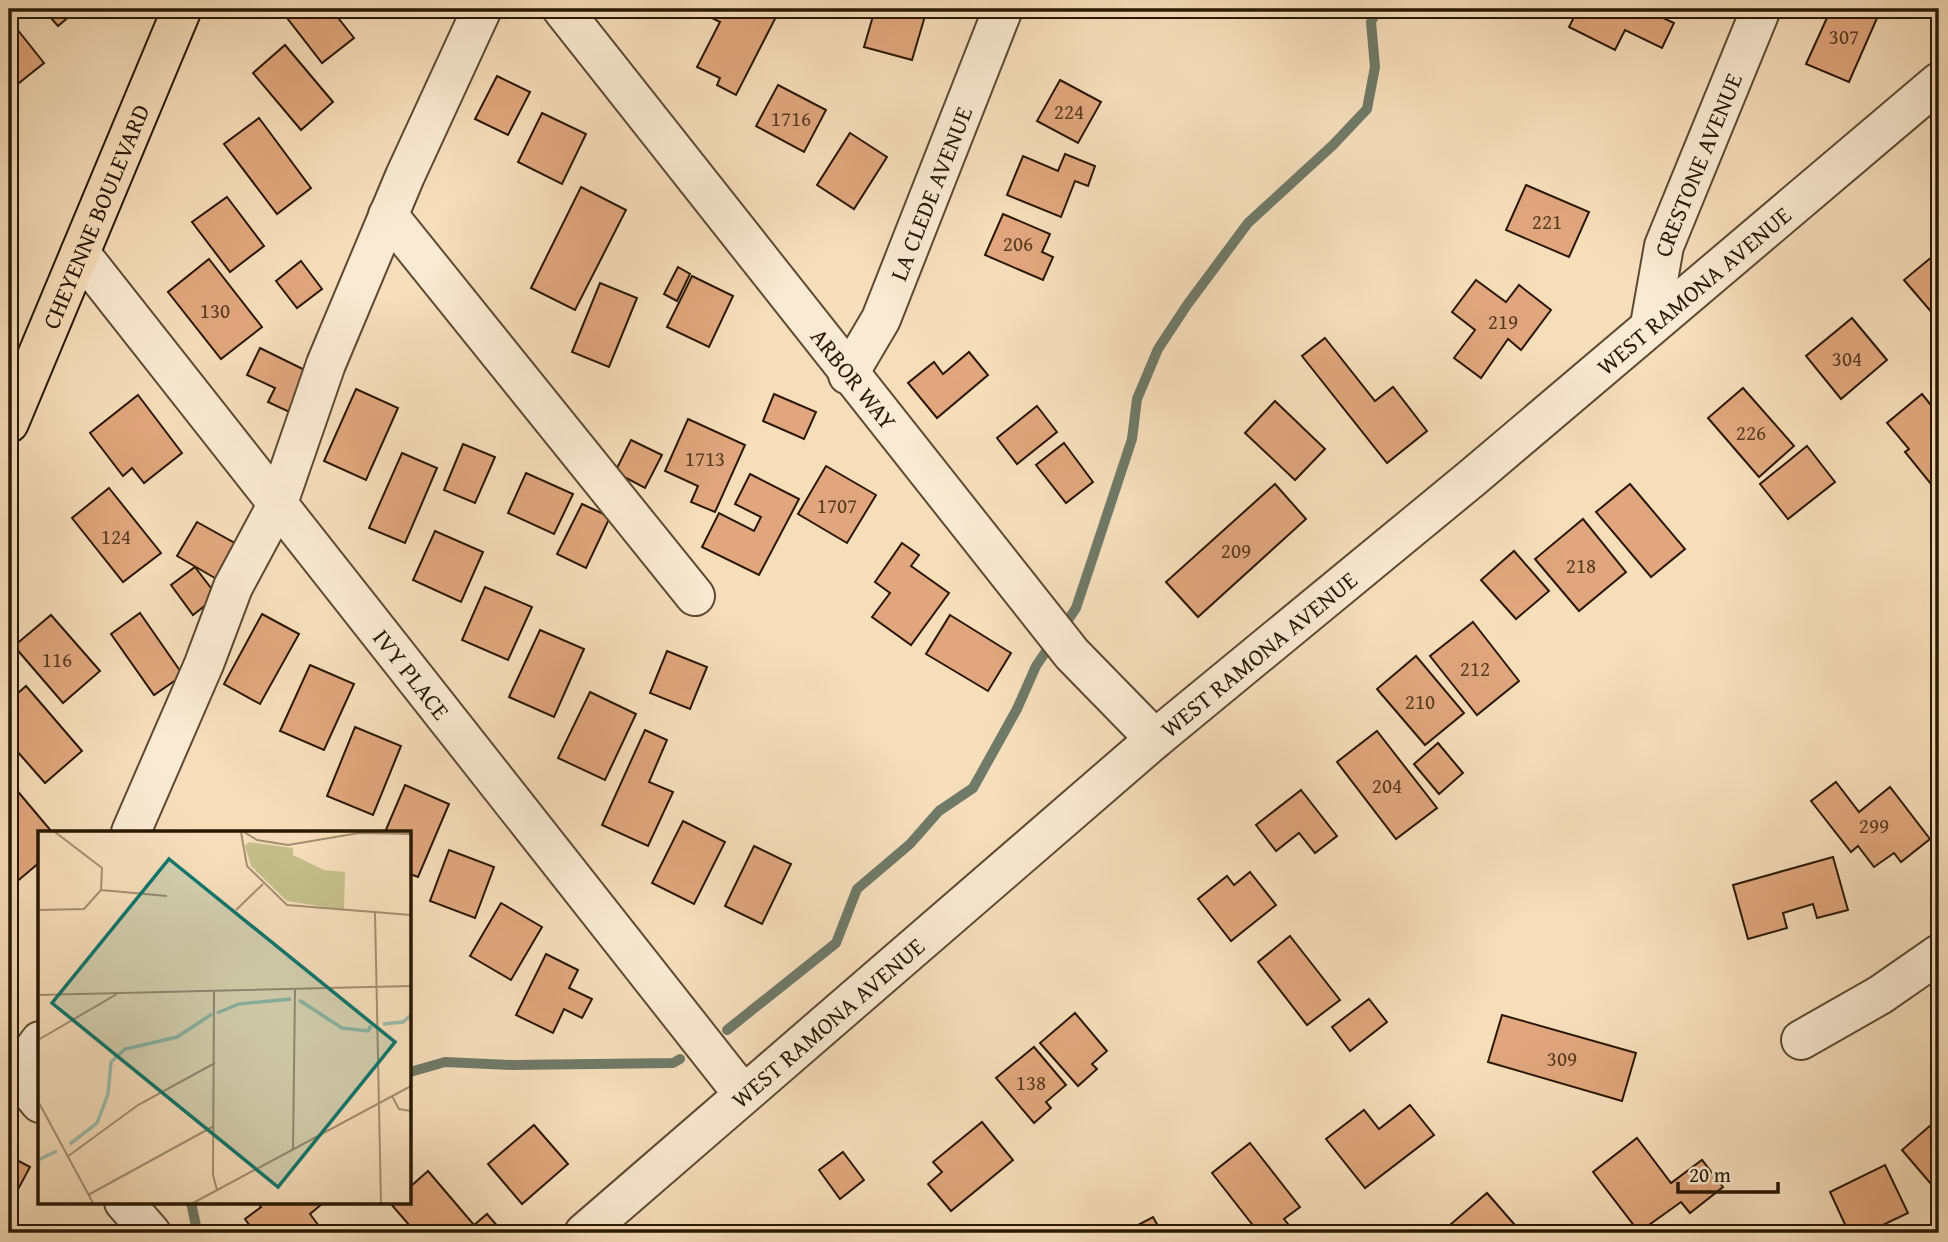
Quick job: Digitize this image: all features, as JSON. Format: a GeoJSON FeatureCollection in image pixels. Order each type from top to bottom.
{"type":"FeatureCollection","features":[{"type":"Feature","properties":{"kind":"main road","name":"CHEYENNE BOULEVARD"},"geometry":{"type":"LineString","coordinates":[[9,423],[182,9]]}},
{"type":"Feature","properties":{"kind":"street"},"geometry":{"type":"LineString","coordinates":[[131,831],[233,587],[278,503],[326,364],[388,215],[482,9]]}},
{"type":"Feature","properties":{"kind":"street","name":"ARBOR WAY"},"geometry":{"type":"LineString","coordinates":[[562,9],[594,25],[848,375],[1072,654],[1155,739]]}},
{"type":"Feature","properties":{"kind":"street","name":"LA CLEDE AVENUE"},"geometry":{"type":"LineString","coordinates":[[848,375],[881,319],[1003,9]]}},
{"type":"Feature","properties":{"kind":"street","name":"CRESTONE AVENUE"},"geometry":{"type":"LineString","coordinates":[[1650,326],[1664,246],[1761,9]]}},
{"type":"Feature","properties":{"kind":"street","name":"WEST RAMONA AVENUE"},"geometry":{"type":"LineString","coordinates":[[584,1233],[1155,739],[1472,478],[1939,82]]}},
{"type":"Feature","properties":{"kind":"street"},"geometry":{"type":"LineString","coordinates":[[388,215],[695,596]]}},
{"type":"Feature","properties":{"kind":"street","name":"IVY PLACE"},"geometry":{"type":"LineString","coordinates":[[80,253],[743,1094]]}},
{"type":"Feature","properties":{"kind":"street"},"geometry":{"type":"LineString","coordinates":[[1801,1040],[1880,995],[1939,954]]}},
{"type":"Feature","properties":{"kind":"street"},"geometry":{"type":"LineString","coordinates":[[38,1043],[12,1069],[38,1101]]}},
{"type":"Feature","properties":{"kind":"street"},"geometry":{"type":"LineString","coordinates":[[126,1204],[151,1233]]}},
{"type":"Feature","properties":{"kind":"building"},"geometry":{"type":"Polygon","coordinates":[[[43,9],[78,9],[58,26],[43,9]]]}},
{"type":"Feature","properties":{"kind":"building"},"geometry":{"type":"Polygon","coordinates":[[[292,9],[331,9],[354,38],[322,63],[284,14],[292,9]]]}},
{"type":"Feature","properties":{"kind":"building"},"geometry":{"type":"Polygon","coordinates":[[[701,9],[780,9],[736,95],[717,85],[720,78],[697,67],[720,22],[700,12],[701,9]]]}},
{"type":"Feature","properties":{"kind":"building"},"geometry":{"type":"Polygon","coordinates":[[[875,9],[898,9],[925,16],[912,60],[864,47],[875,9]]]}},
{"type":"Feature","properties":{"kind":"building"},"geometry":{"type":"Polygon","coordinates":[[[1137,9],[1160,9],[1159,13],[1137,9]]]}},
{"type":"Feature","properties":{"kind":"building"},"geometry":{"type":"Polygon","coordinates":[[[1181,9],[1216,9],[1215,16],[1181,9]]]}},
{"type":"Feature","properties":{"kind":"building"},"geometry":{"type":"Polygon","coordinates":[[[1307,9],[1324,9],[1321,16],[1307,9]]]}},
{"type":"Feature","properties":{"kind":"building"},"geometry":{"type":"Polygon","coordinates":[[[1578,9],[1644,9],[1674,23],[1662,48],[1625,30],[1615,50],[1569,27],[1578,9]]]}},
{"type":"Feature","properties":{"kind":"building"},"geometry":{"type":"Polygon","coordinates":[[[1831,9],[1881,9],[1849,82],[1806,64],[1831,9]]]}},
{"type":"Feature","properties":{"kind":"building"},"geometry":{"type":"Polygon","coordinates":[[[9,19],[44,63],[9,91],[9,19]]]}},
{"type":"Feature","properties":{"kind":"building"},"geometry":{"type":"Polygon","coordinates":[[[285,45],[333,102],[301,130],[253,73],[285,45]]]}},
{"type":"Feature","properties":{"kind":"building"},"geometry":{"type":"Polygon","coordinates":[[[497,76],[530,92],[508,135],[475,119],[497,76]]]}},
{"type":"Feature","properties":{"kind":"building"},"geometry":{"type":"Polygon","coordinates":[[[1060,80],[1101,102],[1078,143],[1037,121],[1060,80]]]}},
{"type":"Feature","properties":{"kind":"building"},"geometry":{"type":"Polygon","coordinates":[[[778,85],[826,110],[804,152],[756,126],[778,85]]]}},
{"type":"Feature","properties":{"kind":"building"},"geometry":{"type":"Polygon","coordinates":[[[542,113],[586,134],[562,184],[518,162],[542,113]]]}},
{"type":"Feature","properties":{"kind":"building"},"geometry":{"type":"Polygon","coordinates":[[[259,118],[311,188],[277,214],[224,144],[259,118]]]}},
{"type":"Feature","properties":{"kind":"building"},"geometry":{"type":"Polygon","coordinates":[[[850,133],[887,157],[854,209],[817,185],[850,133]]]}},
{"type":"Feature","properties":{"kind":"building"},"geometry":{"type":"Polygon","coordinates":[[[1065,154],[1095,166],[1088,186],[1075,181],[1061,217],[1007,195],[1023,156],[1058,171],[1065,154]]]}},
{"type":"Feature","properties":{"kind":"building"},"geometry":{"type":"Polygon","coordinates":[[[1526,185],[1589,212],[1569,257],[1506,230],[1526,185]]]}},
{"type":"Feature","properties":{"kind":"building"},"geometry":{"type":"Polygon","coordinates":[[[581,187],[626,210],[575,310],[531,288],[581,187]]]}},
{"type":"Feature","properties":{"kind":"building"},"geometry":{"type":"Polygon","coordinates":[[[227,197],[264,246],[230,272],[192,222],[227,197]]]}},
{"type":"Feature","properties":{"kind":"building"},"geometry":{"type":"Polygon","coordinates":[[[1003,214],[1050,234],[1042,252],[1053,257],[1043,280],[985,255],[1003,214]]]}},
{"type":"Feature","properties":{"kind":"building"},"geometry":{"type":"Polygon","coordinates":[[[1939,251],[1939,310],[1933,314],[1904,280],[1939,251]]]}},
{"type":"Feature","properties":{"kind":"building"},"geometry":{"type":"Polygon","coordinates":[[[209,259],[262,327],[221,359],[168,292],[209,259]]]}},
{"type":"Feature","properties":{"kind":"building"},"geometry":{"type":"Polygon","coordinates":[[[301,261],[322,289],[297,308],[276,281],[301,261]]]}},
{"type":"Feature","properties":{"kind":"building"},"geometry":{"type":"Polygon","coordinates":[[[678,267],[690,274],[677,301],[664,294],[678,267]]]}},
{"type":"Feature","properties":{"kind":"building"},"geometry":{"type":"Polygon","coordinates":[[[692,276],[733,296],[709,347],[667,327],[692,276]]]}},
{"type":"Feature","properties":{"kind":"building"},"geometry":{"type":"Polygon","coordinates":[[[1476,280],[1506,302],[1519,285],[1551,310],[1521,350],[1508,339],[1481,378],[1454,358],[1475,330],[1452,312],[1476,280]]]}},
{"type":"Feature","properties":{"kind":"building"},"geometry":{"type":"Polygon","coordinates":[[[600,283],[637,298],[609,367],[572,352],[600,283]]]}},
{"type":"Feature","properties":{"kind":"building"},"geometry":{"type":"Polygon","coordinates":[[[1852,318],[1887,360],[1841,399],[1806,356],[1852,318]]]}},
{"type":"Feature","properties":{"kind":"building"},"geometry":{"type":"Polygon","coordinates":[[[1325,338],[1375,401],[1393,387],[1427,431],[1387,463],[1302,356],[1325,338]]]}},
{"type":"Feature","properties":{"kind":"building"},"geometry":{"type":"Polygon","coordinates":[[[260,348],[317,376],[298,416],[268,402],[275,388],[247,375],[260,348]]]}},
{"type":"Feature","properties":{"kind":"building"},"geometry":{"type":"Polygon","coordinates":[[[969,352],[988,375],[937,418],[908,383],[934,362],[943,374],[969,352]]]}},
{"type":"Feature","properties":{"kind":"building"},"geometry":{"type":"Polygon","coordinates":[[[1743,388],[1794,446],[1759,477],[1708,418],[1743,388]]]}},
{"type":"Feature","properties":{"kind":"building"},"geometry":{"type":"Polygon","coordinates":[[[356,389],[398,408],[366,480],[324,461],[356,389]]]}},
{"type":"Feature","properties":{"kind":"building"},"geometry":{"type":"Polygon","coordinates":[[[774,394],[816,412],[804,439],[763,421],[774,394]]]}},
{"type":"Feature","properties":{"kind":"building"},"geometry":{"type":"Polygon","coordinates":[[[1922,394],[1939,415],[1939,494],[1905,452],[1909,449],[1887,423],[1922,394]]]}},
{"type":"Feature","properties":{"kind":"building"},"geometry":{"type":"Polygon","coordinates":[[[138,395],[182,453],[144,483],[132,468],[123,476],[90,433],[138,395]]]}},
{"type":"Feature","properties":{"kind":"building"},"geometry":{"type":"Polygon","coordinates":[[[1275,401],[1325,449],[1295,480],[1245,433],[1275,401]]]}},
{"type":"Feature","properties":{"kind":"building"},"geometry":{"type":"Polygon","coordinates":[[[1037,406],[1057,432],[1017,464],[997,438],[1037,406]]]}},
{"type":"Feature","properties":{"kind":"building"},"geometry":{"type":"Polygon","coordinates":[[[688,419],[745,445],[715,512],[691,502],[698,486],[665,471],[688,419]]]}},
{"type":"Feature","properties":{"kind":"building"},"geometry":{"type":"Polygon","coordinates":[[[631,440],[662,455],[645,488],[615,472],[631,440]]]}},
{"type":"Feature","properties":{"kind":"building"},"geometry":{"type":"Polygon","coordinates":[[[1064,443],[1093,482],[1066,503],[1036,465],[1064,443]]]}},
{"type":"Feature","properties":{"kind":"building"},"geometry":{"type":"Polygon","coordinates":[[[463,444],[495,457],[475,503],[444,490],[463,444]]]}},
{"type":"Feature","properties":{"kind":"building"},"geometry":{"type":"Polygon","coordinates":[[[1807,446],[1835,482],[1788,519],[1760,484],[1807,446]]]}},
{"type":"Feature","properties":{"kind":"building"},"geometry":{"type":"Polygon","coordinates":[[[402,453],[437,468],[405,543],[369,528],[402,453]]]}},
{"type":"Feature","properties":{"kind":"building"},"geometry":{"type":"Polygon","coordinates":[[[826,466],[876,495],[847,543],[798,514],[826,466]]]}},
{"type":"Feature","properties":{"kind":"building"},"geometry":{"type":"Polygon","coordinates":[[[526,473],[573,494],[554,534],[508,513],[526,473]]]}},
{"type":"Feature","properties":{"kind":"building"},"geometry":{"type":"Polygon","coordinates":[[[750,474],[799,499],[759,575],[702,547],[719,513],[754,531],[761,517],[735,504],[750,474]]]}},
{"type":"Feature","properties":{"kind":"building"},"geometry":{"type":"Polygon","coordinates":[[[1275,484],[1306,519],[1198,617],[1166,582],[1275,484]]]}},
{"type":"Feature","properties":{"kind":"building"},"geometry":{"type":"Polygon","coordinates":[[[1630,484],[1685,549],[1651,577],[1596,512],[1630,484]]]}},
{"type":"Feature","properties":{"kind":"building"},"geometry":{"type":"Polygon","coordinates":[[[109,488],[161,553],[123,582],[72,518],[109,488]]]}},
{"type":"Feature","properties":{"kind":"building"},"geometry":{"type":"Polygon","coordinates":[[[582,504],[610,517],[586,568],[557,554],[582,504]]]}},
{"type":"Feature","properties":{"kind":"building"},"geometry":{"type":"Polygon","coordinates":[[[1583,519],[1626,572],[1579,611],[1535,559],[1583,519]]]}},
{"type":"Feature","properties":{"kind":"building"},"geometry":{"type":"Polygon","coordinates":[[[197,522],[240,546],[220,581],[177,556],[197,522]]]}},
{"type":"Feature","properties":{"kind":"building"},"geometry":{"type":"Polygon","coordinates":[[[435,531],[483,552],[461,602],[413,580],[435,531]]]}},
{"type":"Feature","properties":{"kind":"building"},"geometry":{"type":"Polygon","coordinates":[[[902,543],[919,555],[911,566],[949,593],[911,645],[872,617],[890,593],[875,582],[902,543]]]}},
{"type":"Feature","properties":{"kind":"building"},"geometry":{"type":"Polygon","coordinates":[[[1514,551],[1549,591],[1516,619],[1481,580],[1514,551]]]}},
{"type":"Feature","properties":{"kind":"building"},"geometry":{"type":"Polygon","coordinates":[[[195,567],[217,596],[193,615],[171,585],[195,567]]]}},
{"type":"Feature","properties":{"kind":"building"},"geometry":{"type":"Polygon","coordinates":[[[485,587],[532,607],[508,660],[462,640],[485,587]]]}},
{"type":"Feature","properties":{"kind":"building"},"geometry":{"type":"Polygon","coordinates":[[[140,613],[183,675],[154,695],[111,634],[140,613]]]}},
{"type":"Feature","properties":{"kind":"building"},"geometry":{"type":"Polygon","coordinates":[[[262,614],[299,634],[260,704],[224,684],[262,614]]]}},
{"type":"Feature","properties":{"kind":"building"},"geometry":{"type":"Polygon","coordinates":[[[51,615],[100,671],[63,703],[14,646],[51,615]]]}},
{"type":"Feature","properties":{"kind":"building"},"geometry":{"type":"Polygon","coordinates":[[[950,615],[1011,653],[988,691],[926,654],[950,615]]]}},
{"type":"Feature","properties":{"kind":"building"},"geometry":{"type":"Polygon","coordinates":[[[1473,622],[1519,681],[1477,715],[1430,656],[1473,622]]]}},
{"type":"Feature","properties":{"kind":"building"},"geometry":{"type":"Polygon","coordinates":[[[540,630],[584,649],[554,717],[509,697],[540,630]]]}},
{"type":"Feature","properties":{"kind":"building"},"geometry":{"type":"Polygon","coordinates":[[[667,651],[707,667],[690,709],[650,693],[667,651]]]}},
{"type":"Feature","properties":{"kind":"building"},"geometry":{"type":"Polygon","coordinates":[[[1416,656],[1464,713],[1425,745],[1377,689],[1416,656]]]}},
{"type":"Feature","properties":{"kind":"building"},"geometry":{"type":"Polygon","coordinates":[[[310,665],[354,684],[324,750],[280,731],[310,665]]]}},
{"type":"Feature","properties":{"kind":"building"},"geometry":{"type":"Polygon","coordinates":[[[26,686],[82,751],[45,783],[9,742],[9,701],[26,686]]]}},
{"type":"Feature","properties":{"kind":"building"},"geometry":{"type":"Polygon","coordinates":[[[590,692],[636,714],[605,780],[558,758],[590,692]]]}},
{"type":"Feature","properties":{"kind":"building"},"geometry":{"type":"Polygon","coordinates":[[[355,727],[401,746],[373,815],[327,796],[355,727]]]}},
{"type":"Feature","properties":{"kind":"building"},"geometry":{"type":"Polygon","coordinates":[[[645,730],[667,740],[649,782],[673,792],[648,846],[602,825],[645,730]]]}},
{"type":"Feature","properties":{"kind":"building"},"geometry":{"type":"Polygon","coordinates":[[[1377,731],[1437,808],[1396,839],[1337,762],[1377,731]]]}},
{"type":"Feature","properties":{"kind":"building"},"geometry":{"type":"Polygon","coordinates":[[[1438,743],[1463,773],[1439,794],[1414,764],[1438,743]]]}},
{"type":"Feature","properties":{"kind":"building"},"geometry":{"type":"Polygon","coordinates":[[[9,781],[51,831],[38,831],[38,864],[14,884],[9,879],[9,781]]]}},
{"type":"Feature","properties":{"kind":"building"},"geometry":{"type":"Polygon","coordinates":[[[1836,782],[1859,812],[1890,787],[1930,839],[1901,862],[1894,853],[1874,867],[1858,846],[1851,852],[1811,801],[1836,782]]]}},
{"type":"Feature","properties":{"kind":"building"},"geometry":{"type":"Polygon","coordinates":[[[405,785],[449,804],[418,877],[411,874],[411,831],[385,831],[405,785]]]}},
{"type":"Feature","properties":{"kind":"building"},"geometry":{"type":"Polygon","coordinates":[[[1301,790],[1337,836],[1315,853],[1299,833],[1276,851],[1256,825],[1301,790]]]}},
{"type":"Feature","properties":{"kind":"building"},"geometry":{"type":"Polygon","coordinates":[[[683,821],[725,842],[694,904],[652,883],[683,821]]]}},
{"type":"Feature","properties":{"kind":"building"},"geometry":{"type":"Polygon","coordinates":[[[754,846],[791,864],[762,924],[725,906],[754,846]]]}},
{"type":"Feature","properties":{"kind":"building"},"geometry":{"type":"Polygon","coordinates":[[[449,850],[494,867],[475,918],[430,901],[449,850]]]}},
{"type":"Feature","properties":{"kind":"building"},"geometry":{"type":"Polygon","coordinates":[[[1833,857],[1848,910],[1817,918],[1813,904],[1783,913],[1787,928],[1748,939],[1733,885],[1833,857]]]}},
{"type":"Feature","properties":{"kind":"building"},"geometry":{"type":"Polygon","coordinates":[[[1250,872],[1276,905],[1231,941],[1198,899],[1227,876],[1234,885],[1250,872]]]}},
{"type":"Feature","properties":{"kind":"building"},"geometry":{"type":"Polygon","coordinates":[[[501,903],[542,927],[511,980],[470,956],[501,903]]]}},
{"type":"Feature","properties":{"kind":"building"},"geometry":{"type":"Polygon","coordinates":[[[1290,936],[1340,1000],[1307,1025],[1258,962],[1290,936]]]}},
{"type":"Feature","properties":{"kind":"building"},"geometry":{"type":"Polygon","coordinates":[[[546,954],[578,970],[569,988],[592,999],[582,1018],[564,1009],[553,1033],[516,1015],[546,954]]]}},
{"type":"Feature","properties":{"kind":"building"},"geometry":{"type":"Polygon","coordinates":[[[1369,999],[1387,1022],[1350,1051],[1332,1027],[1369,999]]]}},
{"type":"Feature","properties":{"kind":"building"},"geometry":{"type":"Polygon","coordinates":[[[1075,1013],[1107,1051],[1092,1064],[1097,1069],[1078,1086],[1040,1043],[1075,1013]]]}},
{"type":"Feature","properties":{"kind":"building"},"geometry":{"type":"Polygon","coordinates":[[[1502,1015],[1636,1053],[1622,1101],[1488,1062],[1502,1015]]]}},
{"type":"Feature","properties":{"kind":"building"},"geometry":{"type":"Polygon","coordinates":[[[1034,1047],[1066,1085],[1046,1102],[1051,1108],[1034,1123],[996,1078],[1034,1047]]]}},
{"type":"Feature","properties":{"kind":"building"},"geometry":{"type":"Polygon","coordinates":[[[1410,1105],[1434,1135],[1365,1188],[1326,1139],[1364,1110],[1379,1129],[1410,1105]]]}},
{"type":"Feature","properties":{"kind":"building"},"geometry":{"type":"Polygon","coordinates":[[[1939,1118],[1939,1176],[1931,1184],[1902,1150],[1939,1118]]]}},
{"type":"Feature","properties":{"kind":"building"},"geometry":{"type":"Polygon","coordinates":[[[982,1122],[1013,1160],[951,1211],[928,1184],[942,1172],[933,1162],[982,1122]]]}},
{"type":"Feature","properties":{"kind":"building"},"geometry":{"type":"Polygon","coordinates":[[[534,1125],[568,1164],[522,1204],[488,1164],[534,1125]]]}},
{"type":"Feature","properties":{"kind":"building"},"geometry":{"type":"Polygon","coordinates":[[[1637,1138],[1671,1183],[1702,1160],[1723,1187],[1690,1213],[1681,1202],[1639,1232],[1593,1172],[1637,1138]]]}},
{"type":"Feature","properties":{"kind":"building"},"geometry":{"type":"Polygon","coordinates":[[[1250,1143],[1300,1207],[1284,1219],[1295,1233],[1259,1233],[1212,1173],[1250,1143]]]}},
{"type":"Feature","properties":{"kind":"building"},"geometry":{"type":"Polygon","coordinates":[[[843,1152],[864,1180],[840,1199],[819,1170],[843,1152]]]}},
{"type":"Feature","properties":{"kind":"building"},"geometry":{"type":"Polygon","coordinates":[[[9,1156],[30,1167],[9,1206],[9,1156]]]}},
{"type":"Feature","properties":{"kind":"building"},"geometry":{"type":"Polygon","coordinates":[[[1885,1165],[1908,1213],[1866,1233],[1849,1233],[1830,1192],[1885,1165]]]}},
{"type":"Feature","properties":{"kind":"building"},"geometry":{"type":"Polygon","coordinates":[[[428,1171],[474,1225],[487,1214],[499,1228],[493,1233],[416,1233],[391,1204],[411,1204],[411,1186],[428,1171]]]}},
{"type":"Feature","properties":{"kind":"building"},"geometry":{"type":"Polygon","coordinates":[[[1487,1193],[1522,1233],[1459,1233],[1451,1224],[1487,1193]]]}},
{"type":"Feature","properties":{"kind":"building"},"geometry":{"type":"Polygon","coordinates":[[[259,1204],[322,1204],[310,1214],[322,1230],[318,1233],[255,1233],[245,1219],[261,1207],[259,1204]]]}},
{"type":"Feature","properties":{"kind":"building"},"geometry":{"type":"Polygon","coordinates":[[[1153,1217],[1162,1233],[1123,1233],[1153,1217]]]}},
{"type":"Feature","properties":{"kind":"building"},"geometry":{"type":"Polygon","coordinates":[[[1817,1228],[1818,1233],[1794,1233],[1817,1228]]]}},
{"type":"Feature","properties":{"kind":"waterway"},"geometry":{"type":"LineString","coordinates":[[1062,629],[1076,608],[1132,439],[1137,399],[1158,349],[1248,223],[1333,145],[1367,109],[1375,67],[1371,22],[1378,9]]}},
{"type":"Feature","properties":{"kind":"waterway"},"geometry":{"type":"LineString","coordinates":[[727,1030],[836,943],[857,889],[910,844],[939,811],[973,788],[1017,709],[1036,666],[1053,641]]}},
{"type":"Feature","properties":{"kind":"waterway"},"geometry":{"type":"LineString","coordinates":[[411,1072],[445,1062],[512,1065],[673,1063],[680,1059]]}},
{"type":"Feature","properties":{"kind":"waterway"},"geometry":{"type":"LineString","coordinates":[[191,1204],[196,1226]]}}]}
